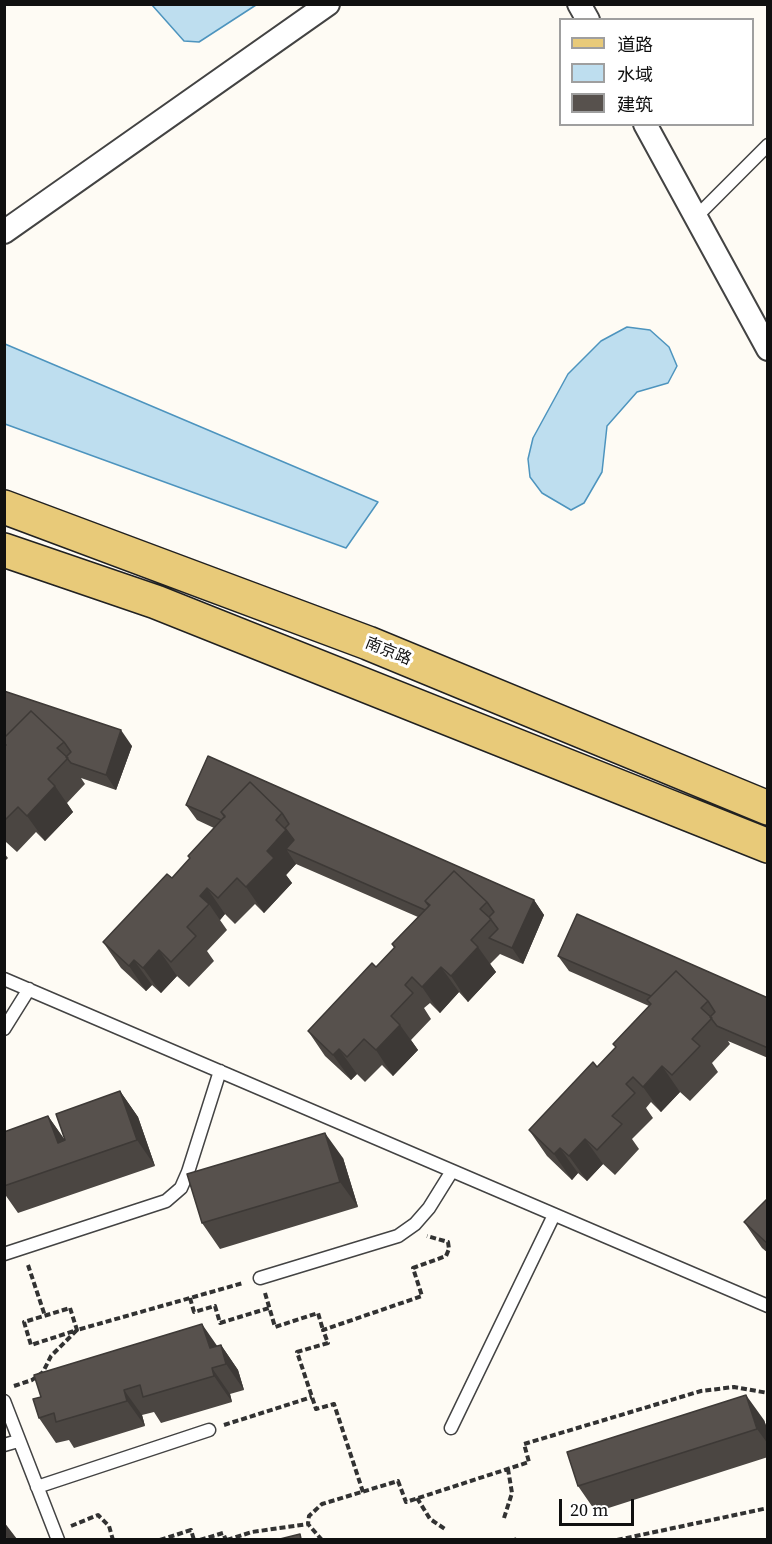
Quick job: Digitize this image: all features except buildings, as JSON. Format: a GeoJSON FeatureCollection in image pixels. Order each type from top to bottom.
{"type":"FeatureCollection","features":[{"type":"Feature","properties":{"kind":"main road","name":"南京路"},"geometry":{"type":"LineString","coordinates":[[4,507],[368,643],[768,808]]}},
{"type":"Feature","properties":{"kind":"main road"},"geometry":{"type":"LineString","coordinates":[[4,550],[156,603],[768,846]]}},
{"type":"Feature","properties":{"kind":"street"},"geometry":{"type":"LineString","coordinates":[[4,232],[328,4]]}},
{"type":"Feature","properties":{"kind":"street"},"geometry":{"type":"LineString","coordinates":[[579,4],[587,18]]}},
{"type":"Feature","properties":{"kind":"street"},"geometry":{"type":"LineString","coordinates":[[646,126],[768,349]]}},
{"type":"Feature","properties":{"kind":"lane"},"geometry":{"type":"LineString","coordinates":[[696,217],[768,145]]}},
{"type":"Feature","properties":{"kind":"lane"},"geometry":{"type":"LineString","coordinates":[[4,979],[768,1306]]}},
{"type":"Feature","properties":{"kind":"lane"},"geometry":{"type":"LineString","coordinates":[[4,1029],[29,989]]}},
{"type":"Feature","properties":{"kind":"lane"},"geometry":{"type":"LineString","coordinates":[[4,1254],[166,1201],[181,1188],[220,1071]]}},
{"type":"Feature","properties":{"kind":"lane"},"geometry":{"type":"LineString","coordinates":[[260,1278],[398,1236],[412,1226],[429,1208],[452,1171]]}},
{"type":"Feature","properties":{"kind":"lane"},"geometry":{"type":"LineString","coordinates":[[451,1428],[554,1215]]}},
{"type":"Feature","properties":{"kind":"lane"},"geometry":{"type":"LineString","coordinates":[[4,1401],[57,1538]]}},
{"type":"Feature","properties":{"kind":"lane"},"geometry":{"type":"LineString","coordinates":[[37,1487],[208,1430]]}},
{"type":"Feature","properties":{"kind":"lane"},"geometry":{"type":"LineString","coordinates":[[4,1445],[18,1441]]}},
{"type":"Feature","properties":{"kind":"path"},"geometry":{"type":"LineString","coordinates":[[323,1330],[422,1296],[413,1268],[446,1256],[448,1242],[431,1238],[412,1226]]}},
{"type":"Feature","properties":{"kind":"path"},"geometry":{"type":"LineString","coordinates":[[22,1248],[45,1316]]}},
{"type":"Feature","properties":{"kind":"path"},"geometry":{"type":"LineString","coordinates":[[77,1330],[70,1308],[24,1322],[31,1345],[260,1278],[275,1328],[318,1313],[328,1343],[297,1352],[316,1409],[334,1404],[363,1492]]}},
{"type":"Feature","properties":{"kind":"path"},"geometry":{"type":"LineString","coordinates":[[190,1298],[194,1312],[215,1306],[220,1323],[269,1308]]}},
{"type":"Feature","properties":{"kind":"path"},"geometry":{"type":"LineString","coordinates":[[4,1389],[32,1380],[43,1372],[51,1356],[77,1330]]}},
{"type":"Feature","properties":{"kind":"path"},"geometry":{"type":"LineString","coordinates":[[308,1524],[309,1516],[322,1504],[398,1481],[406,1502],[529,1462],[524,1444],[701,1391],[734,1387],[768,1393]]}},
{"type":"Feature","properties":{"kind":"path"},"geometry":{"type":"LineString","coordinates":[[208,1430],[312,1397]]}},
{"type":"Feature","properties":{"kind":"path"},"geometry":{"type":"LineString","coordinates":[[504,1518],[512,1492],[508,1469]]}},
{"type":"Feature","properties":{"kind":"path"},"geometry":{"type":"LineString","coordinates":[[417,1498],[430,1519],[445,1529]]}},
{"type":"Feature","properties":{"kind":"path"},"geometry":{"type":"LineString","coordinates":[[617,1539],[768,1508]]}},
{"type":"Feature","properties":{"kind":"path"},"geometry":{"type":"LineString","coordinates":[[57,1538],[81,1521],[98,1515],[109,1526],[112,1539]]}},
{"type":"Feature","properties":{"kind":"path"},"geometry":{"type":"LineString","coordinates":[[200,1539],[223,1533],[227,1539],[252,1532],[308,1524]]}},
{"type":"Feature","properties":{"kind":"path"},"geometry":{"type":"LineString","coordinates":[[308,1524],[322,1539]]}},
{"type":"Feature","properties":{"kind":"path"},"geometry":{"type":"LineString","coordinates":[[160,1539],[191,1530],[194,1539]]}},
{"type":"Feature","properties":{"kind":"path"},"geometry":{"type":"LineString","coordinates":[[374,1539],[380,1539]]}},
{"type":"Feature","properties":{"kind":"water"},"geometry":{"type":"Polygon","coordinates":[[[152,5],[256,5],[199,42],[184,41],[152,5]]]}},
{"type":"Feature","properties":{"kind":"water"},"geometry":{"type":"Polygon","coordinates":[[[627,327],[650,330],[669,347],[677,366],[668,383],[637,392],[607,426],[602,472],[584,503],[571,510],[542,493],[530,477],[528,459],[533,438],[568,374],[601,341],[627,327]]]}},
{"type":"Feature","properties":{"kind":"water"},"geometry":{"type":"Polygon","coordinates":[[[5,344],[378,502],[346,548],[5,424],[5,344]]]}}]}
